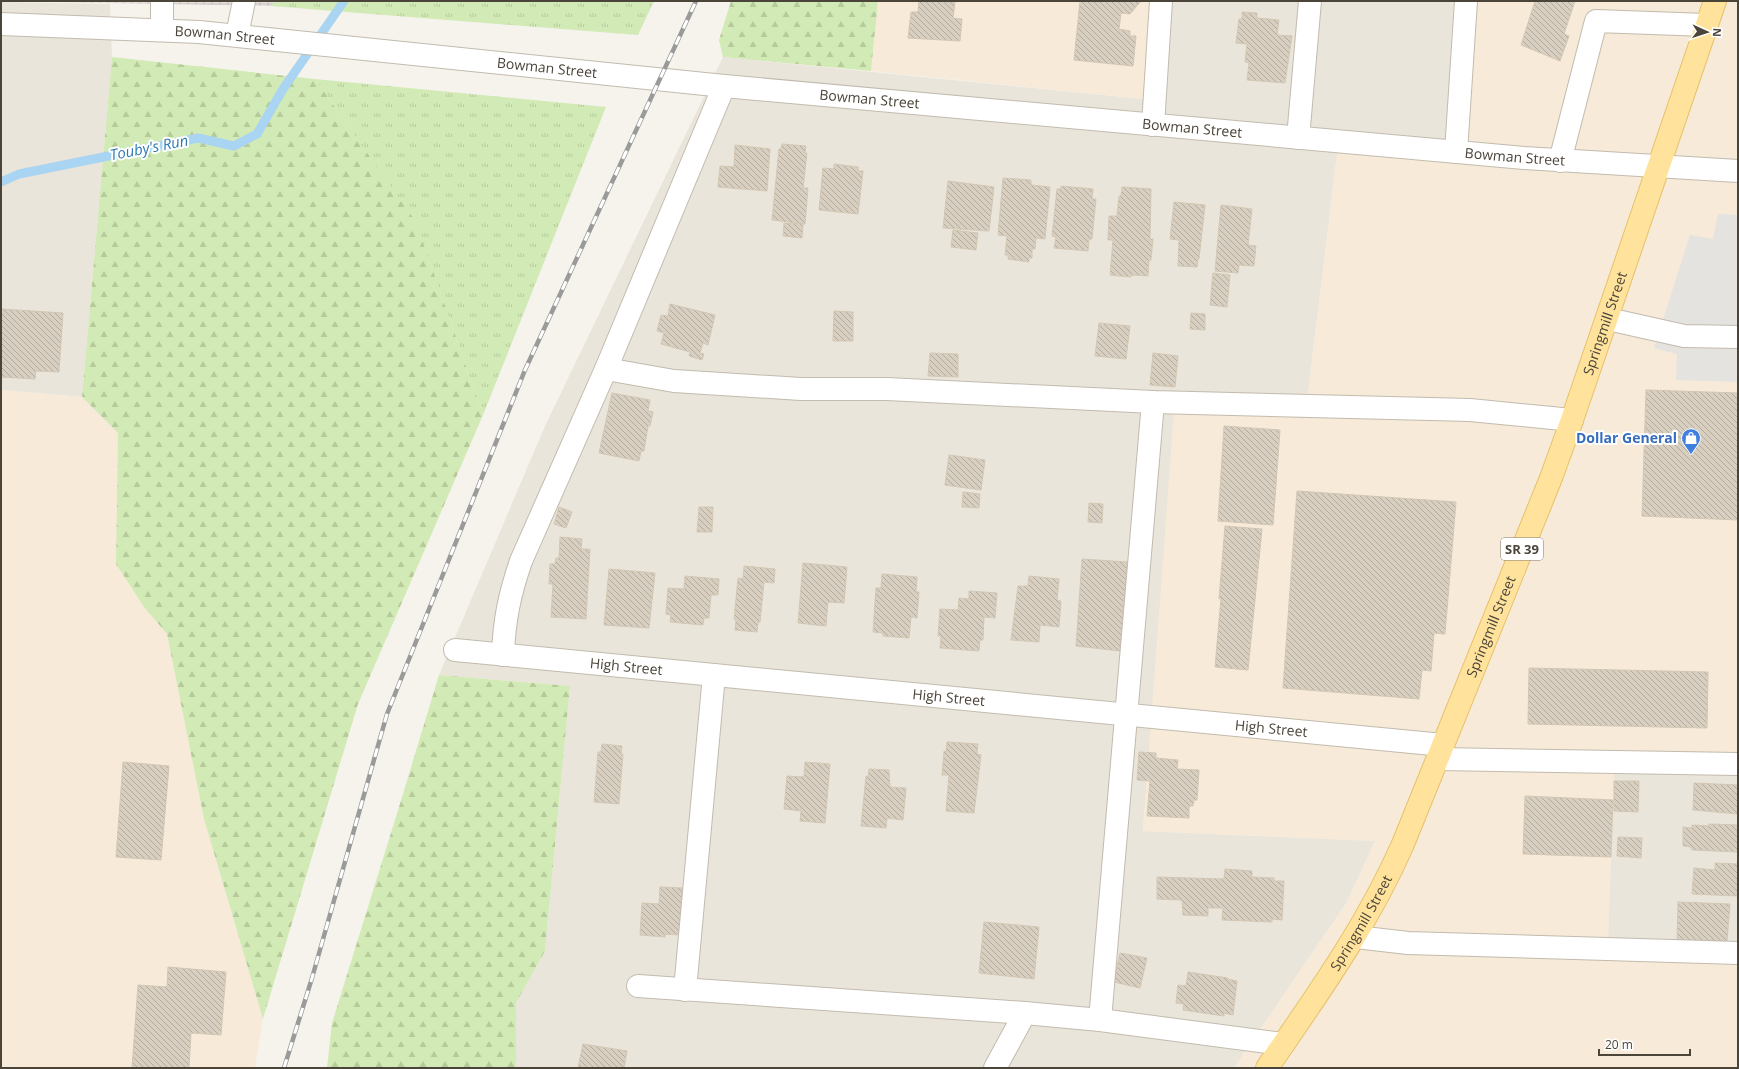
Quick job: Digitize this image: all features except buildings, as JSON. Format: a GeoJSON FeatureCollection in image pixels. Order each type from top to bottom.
{"type":"FeatureCollection","features":[{"type":"Feature","properties":{"kind":"main road","name":"Springmill Street"},"geometry":{"type":"LineString","coordinates":[[1267,1068],[1356,937],[1393,867],[1551,478],[1608,319],[1715,1]]}},
{"type":"Feature","properties":{"kind":"street"},"geometry":{"type":"LineString","coordinates":[[162,1],[162,30]]}},
{"type":"Feature","properties":{"kind":"street"},"geometry":{"type":"LineString","coordinates":[[237,35],[244,1]]}},
{"type":"Feature","properties":{"kind":"street"},"geometry":{"type":"LineString","coordinates":[[1154,125],[1161,1]]}},
{"type":"Feature","properties":{"kind":"street"},"geometry":{"type":"LineString","coordinates":[[1298,138],[1310,1]]}},
{"type":"Feature","properties":{"kind":"street"},"geometry":{"type":"LineString","coordinates":[[1456,152],[1466,1]]}},
{"type":"Feature","properties":{"kind":"street"},"geometry":{"type":"LineString","coordinates":[[1560,161],[1596,21],[1706,25]]}},
{"type":"Feature","properties":{"kind":"street","name":"Bowman Street"},"geometry":{"type":"LineString","coordinates":[[1,24],[162,30],[237,35],[724,86],[1154,125],[1560,161],[1659,168],[1738,171]]}},
{"type":"Feature","properties":{"kind":"street"},"geometry":{"type":"LineString","coordinates":[[503,655],[504,624],[509,598],[521,560],[606,370],[724,86]]}},
{"type":"Feature","properties":{"kind":"street"},"geometry":{"type":"LineString","coordinates":[[1608,319],[1684,336],[1738,338]]}},
{"type":"Feature","properties":{"kind":"street"},"geometry":{"type":"LineString","coordinates":[[606,370],[674,381],[801,389],[888,389],[1152,402],[1470,410],[1572,420]]}},
{"type":"Feature","properties":{"kind":"street"},"geometry":{"type":"LineString","coordinates":[[1100,1020],[1127,715],[1152,402]]}},
{"type":"Feature","properties":{"kind":"street","name":"High Street"},"geometry":{"type":"LineString","coordinates":[[455,650],[1127,715],[1440,752],[1738,764]]}},
{"type":"Feature","properties":{"kind":"street"},"geometry":{"type":"LineString","coordinates":[[685,990],[714,675]]}},
{"type":"Feature","properties":{"kind":"street"},"geometry":{"type":"LineString","coordinates":[[1356,937],[1408,943],[1738,953]]}},
{"type":"Feature","properties":{"kind":"street"},"geometry":{"type":"LineString","coordinates":[[638,986],[1025,1013],[1100,1020],[1284,1044]]}},
{"type":"Feature","properties":{"kind":"street"},"geometry":{"type":"LineString","coordinates":[[995,1068],[1025,1013]]}},
{"type":"Feature","properties":{"kind":"shaded area"},"geometry":{"type":"Polygon","coordinates":[[[1,1],[276,1],[271,6],[1,1]]]}},
{"type":"Feature","properties":{"kind":"shaded area"},"geometry":{"type":"Polygon","coordinates":[[[878,1],[1171,1],[1164,101],[871,71],[878,1]]]}},
{"type":"Feature","properties":{"kind":"shaded area"},"geometry":{"type":"Polygon","coordinates":[[[1171,1],[1473,1],[1459,153],[1338,147],[1305,418],[1175,411],[1143,831],[1375,841],[1347,902],[1234,1068],[516,1068],[516,1003],[545,951],[570,686],[439,675],[545,426],[723,57],[1164,101],[1171,1]]]}},
{"type":"Feature","properties":{"kind":"shaded area"},"geometry":{"type":"Polygon","coordinates":[[[1473,1],[1738,1],[1738,775],[1614,772],[1608,939],[1738,945],[1738,1068],[1234,1068],[1347,902],[1375,841],[1143,831],[1174,411],[1305,418],[1338,146],[1456,152],[1473,1]]]}},
{"type":"Feature","properties":{"kind":"shaded area"},"geometry":{"type":"Polygon","coordinates":[[[1,2],[110,4],[112,57],[82,397],[1,390],[1,2]]]}},
{"type":"Feature","properties":{"kind":"shaded area"},"geometry":{"type":"Polygon","coordinates":[[[1718,214],[1738,215],[1738,382],[1676,380],[1677,354],[1654,348],[1690,235],[1713,239],[1718,214]]]}},
{"type":"Feature","properties":{"kind":"shaded area"},"geometry":{"type":"Polygon","coordinates":[[[1,390],[82,397],[118,433],[116,564],[144,607],[167,634],[204,819],[263,1019],[255,1068],[1,1068],[1,390]]]}},
{"type":"Feature","properties":{"kind":"shaded area"},"geometry":{"type":"Polygon","coordinates":[[[1614,772],[1738,775],[1738,945],[1608,939],[1614,772]]]}},
{"type":"Feature","properties":{"kind":"green space"},"geometry":{"type":"Polygon","coordinates":[[[276,1],[654,1],[638,35],[271,6],[276,1]]]}},
{"type":"Feature","properties":{"kind":"green space"},"geometry":{"type":"Polygon","coordinates":[[[731,1],[878,1],[871,71],[723,57],[719,40],[731,1]]]}},
{"type":"Feature","properties":{"kind":"green space"},"geometry":{"type":"Polygon","coordinates":[[[112,57],[315,79],[416,222],[483,415],[358,704],[263,1019],[204,819],[167,634],[144,607],[116,564],[118,433],[82,397],[112,57]]]}},
{"type":"Feature","properties":{"kind":"green space"},"geometry":{"type":"Polygon","coordinates":[[[315,79],[606,107],[483,415],[416,223],[315,79]]]}},
{"type":"Feature","properties":{"kind":"green space"},"geometry":{"type":"Polygon","coordinates":[[[439,675],[570,686],[545,951],[516,1003],[516,1068],[327,1068],[332,1023],[439,675]]]}},
{"type":"Feature","properties":{"kind":"waterway","name":"Touby's Run"},"geometry":{"type":"LineString","coordinates":[[1,182],[19,174],[198,138],[234,146],[257,134],[283,89],[344,1]]}},
{"type":"Feature","properties":{"kind":"railway"},"geometry":{"type":"LineString","coordinates":[[284,1068],[312,978],[387,714],[525,370],[696,1]]}},
{"type":"Feature","properties":{"kind":"place","name":"Dollar General"},"geometry":{"type":"Point","coordinates":[1691,455]}}]}
